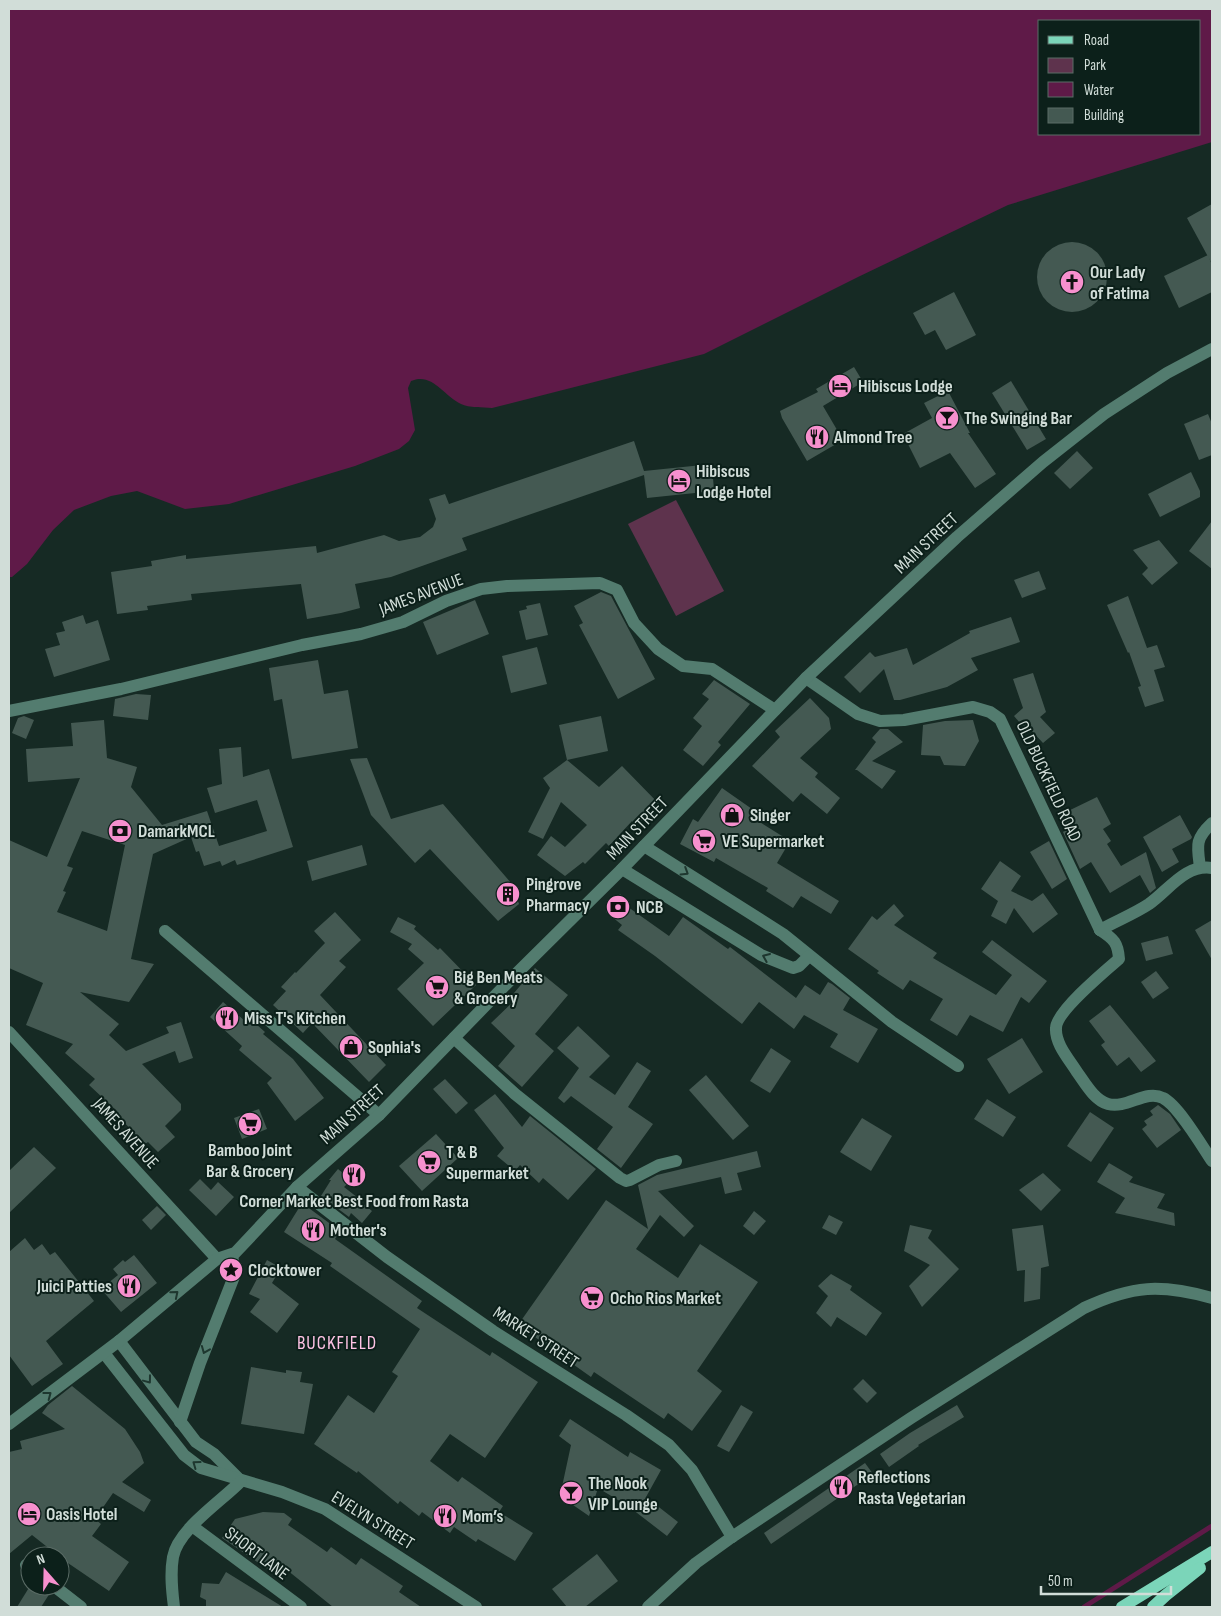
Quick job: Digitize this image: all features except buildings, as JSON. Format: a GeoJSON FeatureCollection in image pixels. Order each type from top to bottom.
{"type":"FeatureCollection","features":[{"type":"Feature","properties":{"kind":"main road"},"geometry":{"type":"LineString","coordinates":[[1122,1607],[1212,1552]]}},
{"type":"Feature","properties":{"kind":"main road"},"geometry":{"type":"LineString","coordinates":[[1153,1607],[1166,1594],[1212,1558]]}},
{"type":"Feature","properties":{"kind":"street","name":"MAIN STREET"},"geometry":{"type":"LineString","coordinates":[[232,1255],[297,1187],[379,1115],[622,869],[806,678],[957,537],[1043,462],[1104,414],[1167,373],[1212,349]]}},
{"type":"Feature","properties":{"kind":"street","name":"JAMES AVENUE"},"geometry":{"type":"LineString","coordinates":[[9,711],[121,689],[302,645],[361,634],[403,622],[446,601],[482,589],[508,586],[600,583],[617,590],[634,623],[658,649],[683,666],[712,669],[775,710]]}},
{"type":"Feature","properties":{"kind":"street","name":"OLD BUCKFIELD ROAD"},"geometry":{"type":"LineString","coordinates":[[806,678],[858,714],[880,721],[904,720],[973,707],[990,712],[1000,719],[1100,930]]}},
{"type":"Feature","properties":{"kind":"street"},"geometry":{"type":"LineString","coordinates":[[1100,930],[1150,904],[1178,878],[1189,872],[1206,868],[1197,844],[1201,833],[1212,823]]}},
{"type":"Feature","properties":{"kind":"street"},"geometry":{"type":"LineString","coordinates":[[644,846],[783,934],[892,1022],[958,1066]]}},
{"type":"Feature","properties":{"kind":"street"},"geometry":{"type":"LineString","coordinates":[[622,869],[760,955],[793,968],[799,966],[809,956]]}},
{"type":"Feature","properties":{"kind":"street"},"geometry":{"type":"LineString","coordinates":[[1100,930],[1110,936],[1118,946],[1119,959],[1059,1017],[1056,1029],[1062,1049],[1088,1087],[1098,1098],[1108,1104],[1121,1104],[1148,1096],[1157,1096],[1165,1099],[1174,1107],[1212,1161]]}},
{"type":"Feature","properties":{"kind":"street"},"geometry":{"type":"LineString","coordinates":[[165,931],[379,1115]]}},
{"type":"Feature","properties":{"kind":"street","name":"JAMES AVENUE"},"geometry":{"type":"LineString","coordinates":[[9,1032],[217,1259]]}},
{"type":"Feature","properties":{"kind":"street"},"geometry":{"type":"LineString","coordinates":[[454,1038],[515,1094],[620,1178],[630,1180],[659,1165],[676,1161]]}},
{"type":"Feature","properties":{"kind":"street","name":"MARKET STREET"},"geometry":{"type":"LineString","coordinates":[[297,1187],[387,1257],[493,1331],[626,1415],[669,1445],[692,1470],[732,1537]]}},
{"type":"Feature","properties":{"kind":"street"},"geometry":{"type":"LineString","coordinates":[[9,1424],[104,1353],[217,1259],[232,1255],[235,1274],[180,1422]]}},
{"type":"Feature","properties":{"kind":"street"},"geometry":{"type":"LineString","coordinates":[[648,1607],[696,1563],[732,1537],[911,1418],[1084,1308],[1108,1297],[1134,1290],[1162,1288],[1212,1298]]}},
{"type":"Feature","properties":{"kind":"street","name":"EVELYN STREET"},"geometry":{"type":"LineString","coordinates":[[119,1341],[196,1442],[214,1454],[241,1481]]}},
{"type":"Feature","properties":{"kind":"street","name":"EVELYN STREET"},"geometry":{"type":"LineString","coordinates":[[104,1353],[184,1455],[201,1468],[282,1492],[326,1509],[476,1607]]}},
{"type":"Feature","properties":{"kind":"street"},"geometry":{"type":"LineString","coordinates":[[174,1607],[171,1584],[173,1556],[184,1535],[207,1510],[229,1494],[241,1481]]}},
{"type":"Feature","properties":{"kind":"street","name":"SHORT LANE"},"geometry":{"type":"LineString","coordinates":[[192,1526],[301,1607]]}},
{"type":"Feature","properties":{"kind":"street"},"geometry":{"type":"LineString","coordinates":[[67,1596],[81,1607]]}},
{"type":"Feature","properties":{"kind":"green space"},"geometry":{"type":"Polygon","coordinates":[[[676,500],[724,591],[676,616],[628,524],[676,500]]]}},
{"type":"Feature","properties":{"kind":"water"},"geometry":{"type":"Polygon","coordinates":[[[9,9],[1212,9],[1212,142],[1008,205],[704,354],[492,408],[472,407],[461,404],[431,382],[418,379],[411,381],[408,388],[415,430],[409,441],[399,449],[355,466],[229,504],[185,509],[137,491],[111,496],[74,510],[53,530],[27,564],[12,577],[9,577],[9,9]]]}},
{"type":"Feature","properties":{"kind":"waterway"},"geometry":{"type":"LineString","coordinates":[[1084,1607],[1212,1526]]}},
{"type":"Feature","properties":{"kind":"place","name":"Our Lady of Fatima"},"geometry":{"type":"Point","coordinates":[1072,282]}},
{"type":"Feature","properties":{"kind":"place","name":"Hibiscus Lodge"},"geometry":{"type":"Point","coordinates":[840,386]}},
{"type":"Feature","properties":{"kind":"place","name":"The Swinging Bar"},"geometry":{"type":"Point","coordinates":[947,418]}},
{"type":"Feature","properties":{"kind":"place","name":"Almond Tree"},"geometry":{"type":"Point","coordinates":[817,437]}},
{"type":"Feature","properties":{"kind":"place","name":"Hibiscus Lodge Hotel"},"geometry":{"type":"Point","coordinates":[679,481]}},
{"type":"Feature","properties":{"kind":"place","name":"Singer"},"geometry":{"type":"Point","coordinates":[732,815]}},
{"type":"Feature","properties":{"kind":"place","name":"DamarkMCL"},"geometry":{"type":"Point","coordinates":[120,831]}},
{"type":"Feature","properties":{"kind":"place","name":"VE Supermarket"},"geometry":{"type":"Point","coordinates":[704,841]}},
{"type":"Feature","properties":{"kind":"place","name":"Pingrove Pharmacy"},"geometry":{"type":"Point","coordinates":[508,894]}},
{"type":"Feature","properties":{"kind":"place","name":"NCB"},"geometry":{"type":"Point","coordinates":[618,907]}},
{"type":"Feature","properties":{"kind":"place","name":"Big Ben Meats & Grocery"},"geometry":{"type":"Point","coordinates":[437,987]}},
{"type":"Feature","properties":{"kind":"place","name":"Miss T's Kitchen"},"geometry":{"type":"Point","coordinates":[227,1018]}},
{"type":"Feature","properties":{"kind":"place","name":"Sophia's"},"geometry":{"type":"Point","coordinates":[351,1047]}},
{"type":"Feature","properties":{"kind":"place","name":"Bamboo Joint Bar & Grocery"},"geometry":{"type":"Point","coordinates":[250,1124]}},
{"type":"Feature","properties":{"kind":"place","name":"T & B Supermarket"},"geometry":{"type":"Point","coordinates":[429,1162]}},
{"type":"Feature","properties":{"kind":"place","name":"Corner Market Best Food from Rasta"},"geometry":{"type":"Point","coordinates":[354,1175]}},
{"type":"Feature","properties":{"kind":"place","name":"Mother's"},"geometry":{"type":"Point","coordinates":[313,1230]}},
{"type":"Feature","properties":{"kind":"place","name":"Clocktower"},"geometry":{"type":"Point","coordinates":[231,1270]}},
{"type":"Feature","properties":{"kind":"place","name":"Juici Patties"},"geometry":{"type":"Point","coordinates":[129,1286]}},
{"type":"Feature","properties":{"kind":"place","name":"Ocho Rios Market"},"geometry":{"type":"Point","coordinates":[592,1298]}},
{"type":"Feature","properties":{"kind":"place","name":"Reflections Rasta Vegetarian"},"geometry":{"type":"Point","coordinates":[841,1487]}},
{"type":"Feature","properties":{"kind":"place","name":"The Nook VIP Lounge"},"geometry":{"type":"Point","coordinates":[571,1493]}},
{"type":"Feature","properties":{"kind":"place","name":"Oasis Hotel"},"geometry":{"type":"Point","coordinates":[29,1514]}},
{"type":"Feature","properties":{"kind":"place","name":"Mom’s"},"geometry":{"type":"Point","coordinates":[445,1516]}},
{"type":"Feature","properties":{"kind":"district","name":"BUCKFIELD"},"geometry":{"type":"Point","coordinates":[337,1342]}}]}
